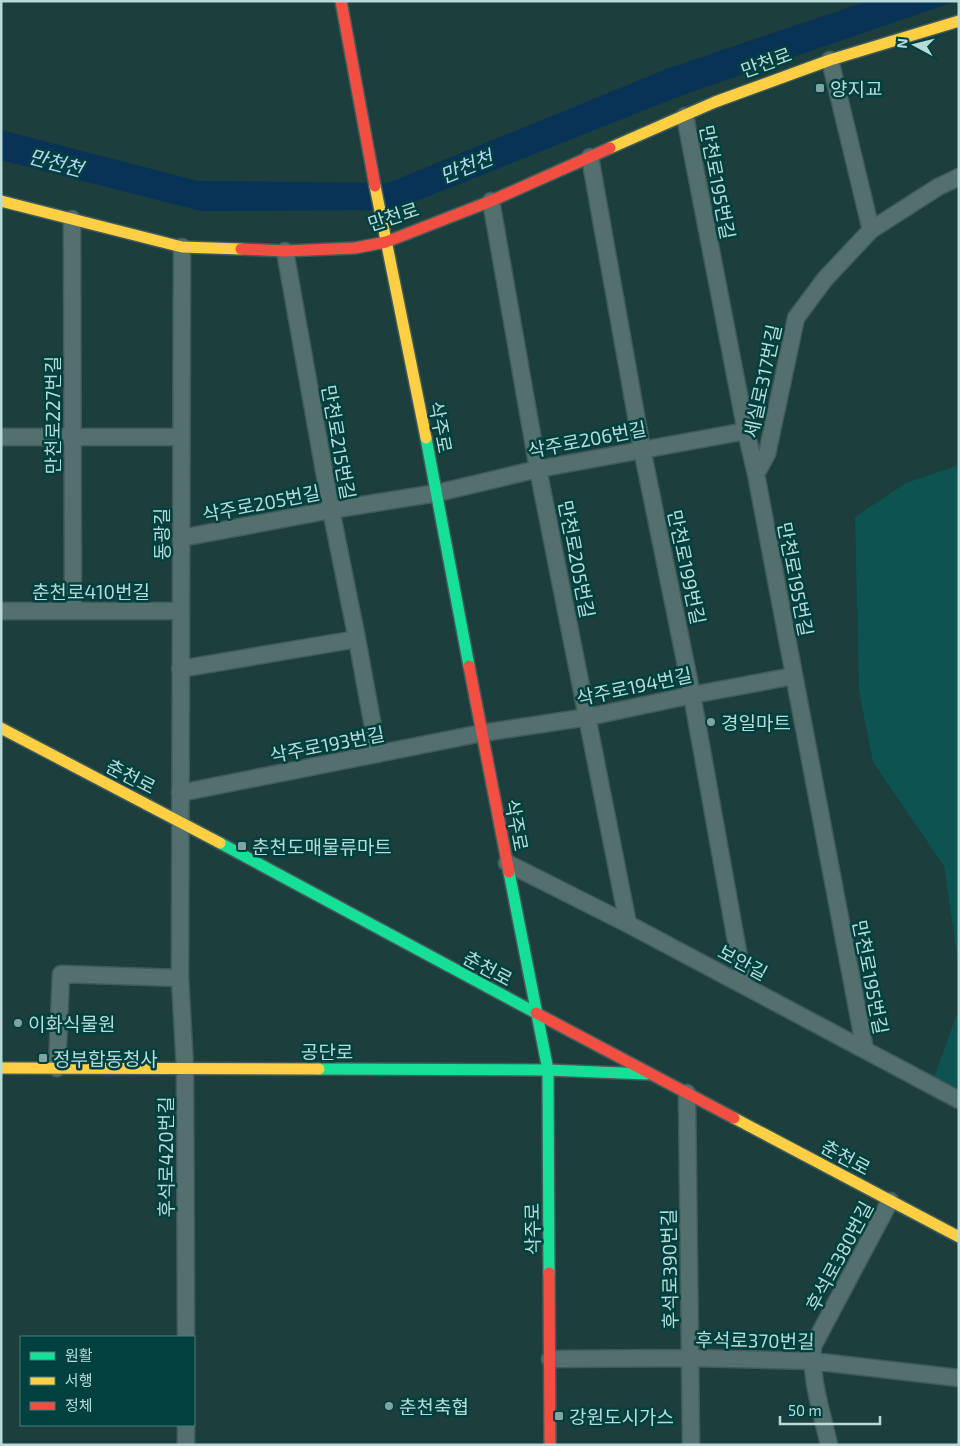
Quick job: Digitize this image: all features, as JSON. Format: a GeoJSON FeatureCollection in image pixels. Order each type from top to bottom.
{"type":"FeatureCollection","features":[{"type":"Feature","properties":{"kind":"street","name":"삭주로"},"geometry":{"type":"LineString","coordinates":[[341,1],[386,242],[437,493],[548,1070],[550,1445]]}},
{"type":"Feature","properties":{"kind":"street","name":"만천로"},"geometry":{"type":"LineString","coordinates":[[1,201],[182,247],[285,251],[355,248],[386,242],[491,201],[716,102],[830,60],[959,20]]}},
{"type":"Feature","properties":{"kind":"street"},"geometry":{"type":"LineString","coordinates":[[830,60],[871,230],[938,186],[959,177]]}},
{"type":"Feature","properties":{"kind":"street","name":"만천로195번길"},"geometry":{"type":"LineString","coordinates":[[685,116],[756,474],[865,1050]]}},
{"type":"Feature","properties":{"kind":"street","name":"만천로199번길"},"geometry":{"type":"LineString","coordinates":[[590,157],[642,449],[692,694],[744,985]]}},
{"type":"Feature","properties":{"kind":"street","name":"만천로205번길"},"geometry":{"type":"LineString","coordinates":[[491,201],[538,469],[628,924]]}},
{"type":"Feature","properties":{"kind":"street","name":"만천로227번길"},"geometry":{"type":"LineString","coordinates":[[72,219],[73,611]]}},
{"type":"Feature","properties":{"kind":"street","name":"세실로317번길"},"geometry":{"type":"LineString","coordinates":[[756,474],[767,454],[796,318],[825,279],[871,230]]}},
{"type":"Feature","properties":{"kind":"street","name":"동광길"},"geometry":{"type":"LineString","coordinates":[[180,821],[182,247]]}},
{"type":"Feature","properties":{"kind":"street","name":"만천로215번길"},"geometry":{"type":"LineString","coordinates":[[285,251],[331,510],[358,640],[378,754]]}},
{"type":"Feature","properties":{"kind":"street","name":"삭주로206번길"},"geometry":{"type":"LineString","coordinates":[[437,493],[538,469],[746,431]]}},
{"type":"Feature","properties":{"kind":"street"},"geometry":{"type":"LineString","coordinates":[[1,437],[181,437]]}},
{"type":"Feature","properties":{"kind":"street","name":"삭주로205번길"},"geometry":{"type":"LineString","coordinates":[[181,538],[331,510],[437,493]]}},
{"type":"Feature","properties":{"kind":"street","name":"춘천로410번길"},"geometry":{"type":"LineString","coordinates":[[1,611],[180,611]]}},
{"type":"Feature","properties":{"kind":"street"},"geometry":{"type":"LineString","coordinates":[[180,668],[358,640]]}},
{"type":"Feature","properties":{"kind":"street","name":"삭주로194번길"},"geometry":{"type":"LineString","coordinates":[[482,733],[588,717],[692,694],[794,676]]}},
{"type":"Feature","properties":{"kind":"street","name":"춘천로"},"geometry":{"type":"LineString","coordinates":[[1,728],[180,821],[537,1014],[959,1237]]}},
{"type":"Feature","properties":{"kind":"street","name":"삭주로193번길"},"geometry":{"type":"LineString","coordinates":[[180,793],[482,733]]}},
{"type":"Feature","properties":{"kind":"street","name":"후석로420번길"},"geometry":{"type":"LineString","coordinates":[[180,821],[180,978],[185,1068],[186,1336]]}},
{"type":"Feature","properties":{"kind":"street","name":"보안길"},"geometry":{"type":"LineString","coordinates":[[507,863],[628,924],[959,1100]]}},
{"type":"Feature","properties":{"kind":"street"},"geometry":{"type":"LineString","coordinates":[[57,1068],[60,974],[180,978]]}},
{"type":"Feature","properties":{"kind":"street","name":"공단로"},"geometry":{"type":"LineString","coordinates":[[1,1068],[548,1070],[653,1075]]}},
{"type":"Feature","properties":{"kind":"street","name":"후석로390번길"},"geometry":{"type":"LineString","coordinates":[[687,1093],[691,1445]]}},
{"type":"Feature","properties":{"kind":"street","name":"후석로380번길"},"geometry":{"type":"LineString","coordinates":[[829,1445],[813,1376],[813,1346],[890,1201]]}},
{"type":"Feature","properties":{"kind":"street","name":"후석로370번길"},"geometry":{"type":"LineString","coordinates":[[550,1359],[691,1358],[812,1360],[959,1378]]}},
{"type":"Feature","properties":{"kind":"street"},"geometry":{"type":"LineString","coordinates":[[186,1426],[186,1445]]}},
{"type":"Feature","properties":{"kind":"shaded area"},"geometry":{"type":"Polygon","coordinates":[[[959,465],[959,969],[944,866],[873,762],[859,691],[855,517],[906,483],[959,465]]]}},
{"type":"Feature","properties":{"kind":"shaded area"},"geometry":{"type":"Polygon","coordinates":[[[959,1008],[959,1091],[934,1078],[959,1008]]]}},
{"type":"Feature","properties":{"kind":"water","name":"만천천"},"geometry":{"type":"Polygon","coordinates":[[[868,1],[956,1],[680,96],[394,210],[201,211],[1,160],[1,130],[198,181],[388,183],[669,68],[868,1]]]}},
{"type":"Feature","properties":{"kind":"traffic: fast"},"geometry":{"type":"LineString","coordinates":[[426,438],[469,666]]}},
{"type":"Feature","properties":{"kind":"traffic: fast"},"geometry":{"type":"LineString","coordinates":[[220,843],[536,1013]]}},
{"type":"Feature","properties":{"kind":"traffic: fast"},"geometry":{"type":"LineString","coordinates":[[509,872],[548,1070],[549,1273]]}},
{"type":"Feature","properties":{"kind":"traffic: fast"},"geometry":{"type":"LineString","coordinates":[[319,1069],[548,1070],[647,1074]]}},
{"type":"Feature","properties":{"kind":"traffic: slow"},"geometry":{"type":"LineString","coordinates":[[610,148],[715,102],[830,60],[959,21]]}},
{"type":"Feature","properties":{"kind":"traffic: slow"},"geometry":{"type":"LineString","coordinates":[[375,186],[426,438]]}},
{"type":"Feature","properties":{"kind":"traffic: slow"},"geometry":{"type":"LineString","coordinates":[[1,201],[182,247],[241,249]]}},
{"type":"Feature","properties":{"kind":"traffic: slow"},"geometry":{"type":"LineString","coordinates":[[1,728],[220,843]]}},
{"type":"Feature","properties":{"kind":"traffic: slow"},"geometry":{"type":"LineString","coordinates":[[1,1068],[319,1069]]}},
{"type":"Feature","properties":{"kind":"traffic: slow"},"geometry":{"type":"LineString","coordinates":[[734,1118],[959,1237]]}},
{"type":"Feature","properties":{"kind":"traffic: jam"},"geometry":{"type":"LineString","coordinates":[[341,1],[375,186]]}},
{"type":"Feature","properties":{"kind":"traffic: jam"},"geometry":{"type":"LineString","coordinates":[[241,249],[285,251],[355,248],[386,242],[491,201],[610,148]]}},
{"type":"Feature","properties":{"kind":"traffic: jam"},"geometry":{"type":"LineString","coordinates":[[469,666],[509,872]]}},
{"type":"Feature","properties":{"kind":"traffic: jam"},"geometry":{"type":"LineString","coordinates":[[536,1013],[734,1118]]}},
{"type":"Feature","properties":{"kind":"traffic: jam"},"geometry":{"type":"LineString","coordinates":[[549,1273],[550,1445]]}},
{"type":"Feature","properties":{"kind":"place","name":"양지교"},"geometry":{"type":"Point","coordinates":[820,88]}},
{"type":"Feature","properties":{"kind":"place","name":"경일마트"},"geometry":{"type":"Point","coordinates":[711,722]}},
{"type":"Feature","properties":{"kind":"place","name":"춘천도매물류마트"},"geometry":{"type":"Point","coordinates":[242,846]}},
{"type":"Feature","properties":{"kind":"place","name":"이화식물원"},"geometry":{"type":"Point","coordinates":[18,1023]}},
{"type":"Feature","properties":{"kind":"place","name":"정부합동청사"},"geometry":{"type":"Point","coordinates":[43,1058]}},
{"type":"Feature","properties":{"kind":"place","name":"춘천축협"},"geometry":{"type":"Point","coordinates":[389,1406]}},
{"type":"Feature","properties":{"kind":"place","name":"강원도시가스"},"geometry":{"type":"Point","coordinates":[559,1416]}}]}
